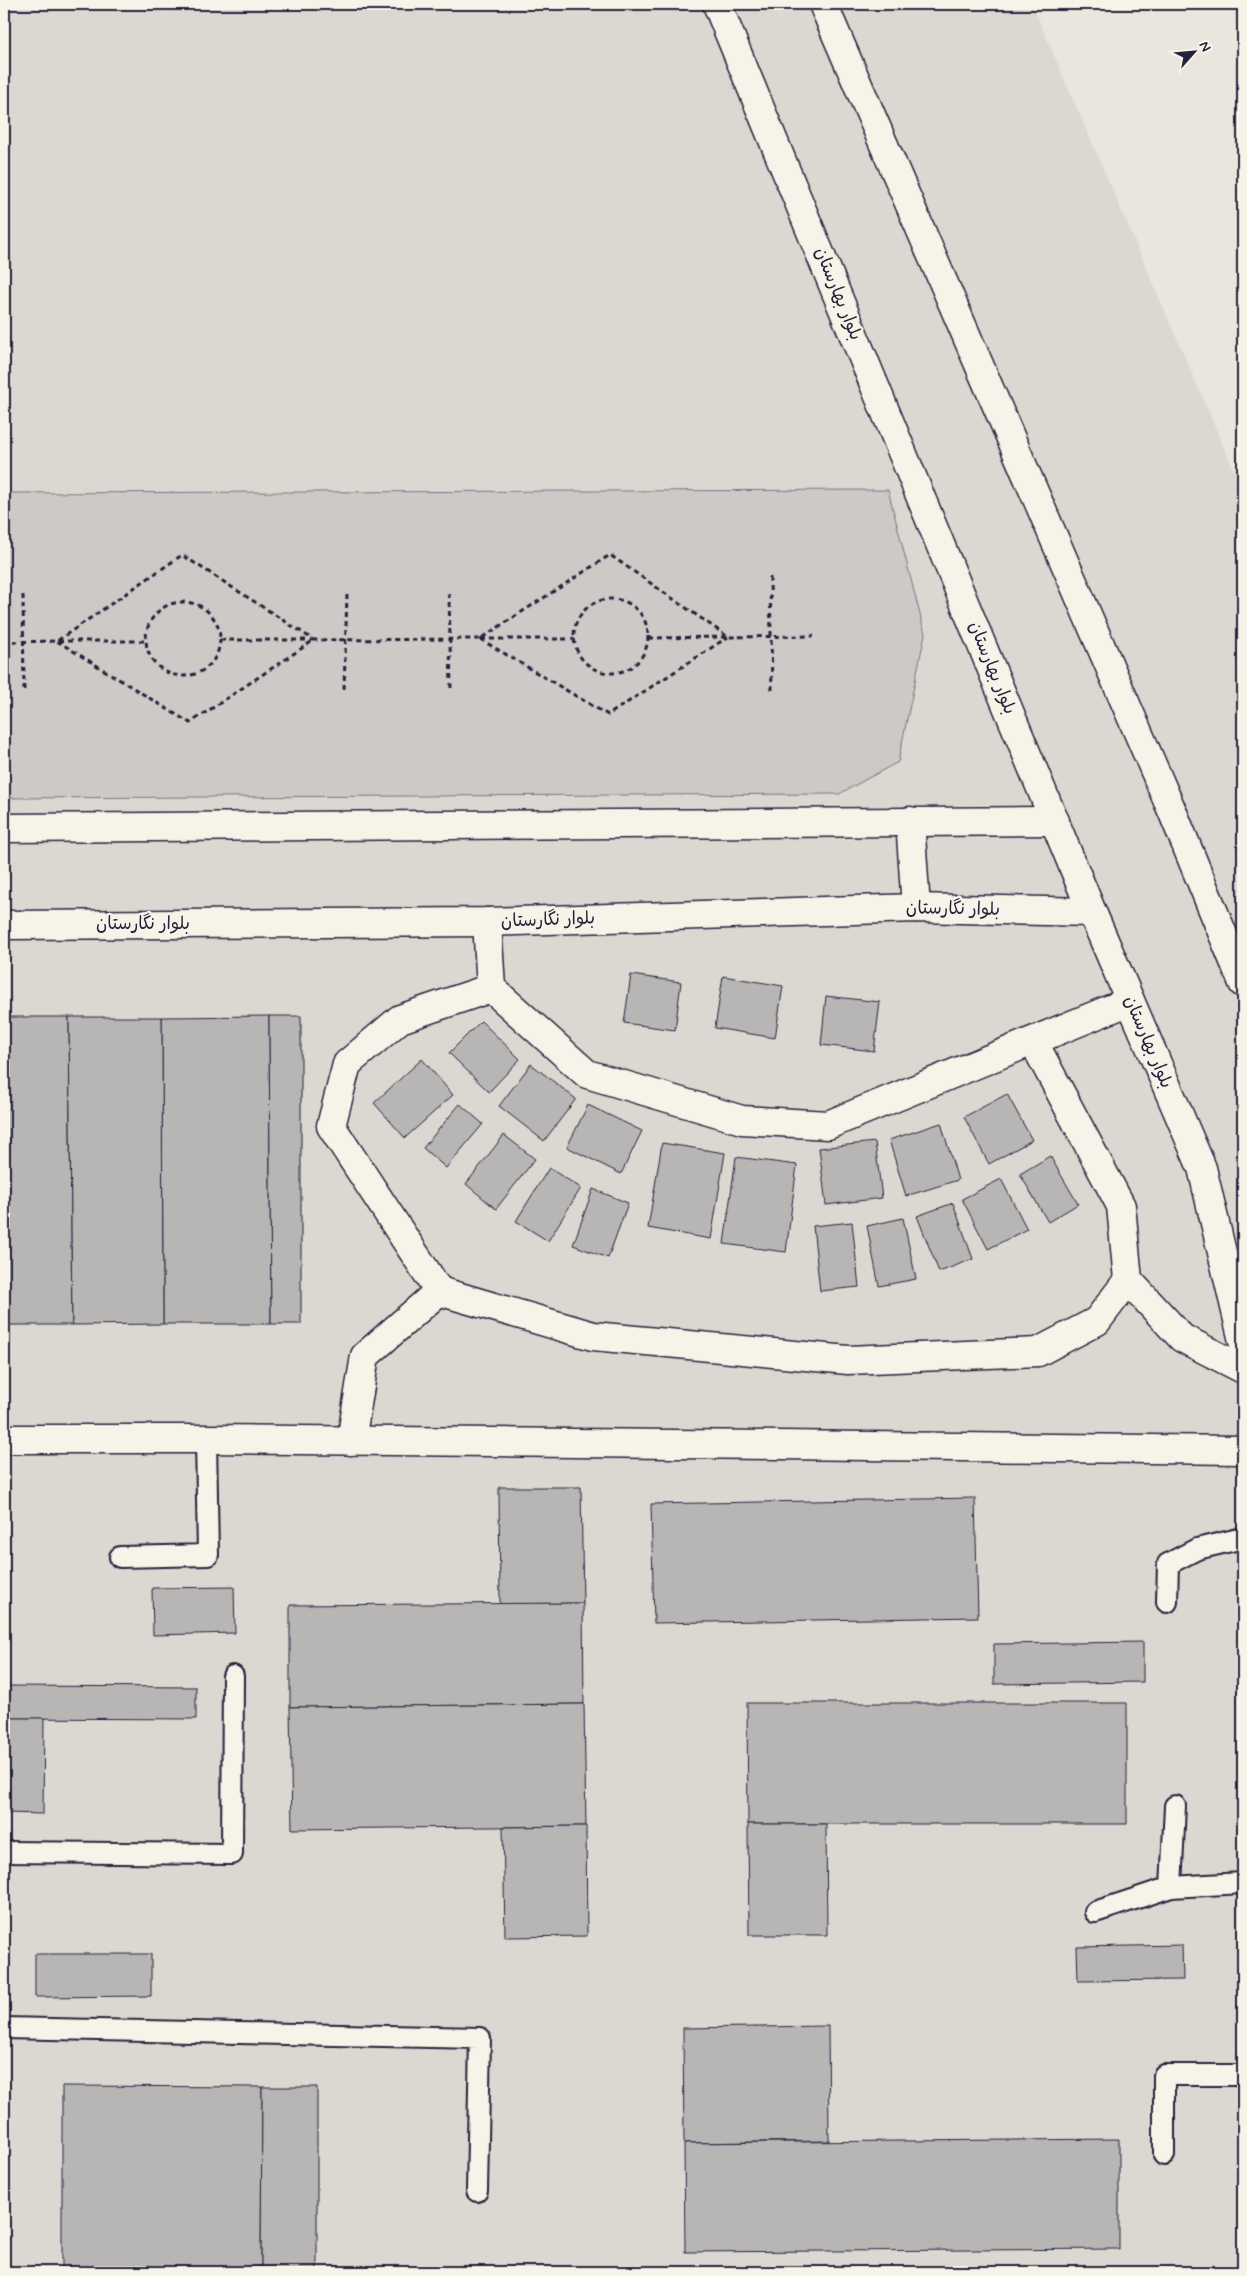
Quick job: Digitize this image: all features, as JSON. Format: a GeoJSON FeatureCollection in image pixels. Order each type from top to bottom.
{"type":"FeatureCollection","features":[{"type":"Feature","properties":{"kind":"street","name":"بلوار بهارستان"},"geometry":{"type":"LineString","coordinates":[[717,4],[1092,912],[1202,1168],[1243,1341]]}},
{"type":"Feature","properties":{"kind":"street"},"geometry":{"type":"LineString","coordinates":[[824,4],[1169,804],[1243,983]]}},
{"type":"Feature","properties":{"kind":"street"},"geometry":{"type":"LineString","coordinates":[[4,828],[1055,820]]}},
{"type":"Feature","properties":{"kind":"street"},"geometry":{"type":"LineString","coordinates":[[910,821],[916,908]]}},
{"type":"Feature","properties":{"kind":"street","name":"بلوار نگارستان"},"geometry":{"type":"LineString","coordinates":[[4,925],[487,922],[916,908],[1092,912]]}},
{"type":"Feature","properties":{"kind":"street"},"geometry":{"type":"LineString","coordinates":[[487,922],[492,988],[587,1074],[742,1120],[828,1124],[1130,1001]]}},
{"type":"Feature","properties":{"kind":"street"},"geometry":{"type":"LineString","coordinates":[[492,988],[400,1019],[348,1064],[330,1126],[439,1291],[593,1336],[848,1360],[1038,1352],[1097,1322],[1128,1280]]}},
{"type":"Feature","properties":{"kind":"street"},"geometry":{"type":"LineString","coordinates":[[1033,1041],[1121,1206],[1128,1280],[1182,1338],[1243,1369]]}},
{"type":"Feature","properties":{"kind":"street"},"geometry":{"type":"LineString","coordinates":[[351,1440],[365,1356],[439,1291]]}},
{"type":"Feature","properties":{"kind":"street"},"geometry":{"type":"LineString","coordinates":[[4,1439],[351,1440],[1243,1450]]}},
{"type":"Feature","properties":{"kind":"lane"},"geometry":{"type":"LineString","coordinates":[[120,1557],[208,1556],[206,1439]]}},
{"type":"Feature","properties":{"kind":"lane"},"geometry":{"type":"LineString","coordinates":[[1167,1602],[1168,1564],[1197,1549],[1243,1538]]}},
{"type":"Feature","properties":{"kind":"lane"},"geometry":{"type":"LineString","coordinates":[[4,1852],[232,1854],[233,1676]]}},
{"type":"Feature","properties":{"kind":"lane"},"geometry":{"type":"LineString","coordinates":[[1171,1887],[1175,1806]]}},
{"type":"Feature","properties":{"kind":"lane"},"geometry":{"type":"LineString","coordinates":[[1095,1912],[1171,1887],[1243,1883]]}},
{"type":"Feature","properties":{"kind":"lane"},"geometry":{"type":"LineString","coordinates":[[4,2028],[480,2038],[477,2191]]}},
{"type":"Feature","properties":{"kind":"lane"},"geometry":{"type":"LineString","coordinates":[[1164,2155],[1164,2075],[1243,2075]]}},
{"type":"Feature","properties":{"kind":"path"},"geometry":{"type":"LineString","coordinates":[[57,642],[182,555],[314,640]]}},
{"type":"Feature","properties":{"kind":"path"},"geometry":{"type":"LineString","coordinates":[[480,639],[610,555],[728,637]]}},
{"type":"Feature","properties":{"kind":"path"},"geometry":{"type":"LineString","coordinates":[[770,577],[772,691]]}},
{"type":"Feature","properties":{"kind":"path"},"geometry":{"type":"LineString","coordinates":[[449,593],[451,689]]}},
{"type":"Feature","properties":{"kind":"path"},"geometry":{"type":"LineString","coordinates":[[23,595],[24,693]]}},
{"type":"Feature","properties":{"kind":"path"},"geometry":{"type":"LineString","coordinates":[[344,689],[346,595]]}},
{"type":"Feature","properties":{"kind":"path"},"geometry":{"type":"LineString","coordinates":[[622,600],[633,605],[642,614],[648,625],[649,638],[646,650],[631,669],[620,673],[607,674],[585,663],[577,653],[574,639],[576,622],[587,608],[597,601],[622,600]]}},
{"type":"Feature","properties":{"kind":"path"},"geometry":{"type":"LineString","coordinates":[[177,602],[188,602],[202,606],[210,613],[217,624],[220,640],[218,654],[208,668],[186,677],[163,671],[153,661],[146,641],[148,625],[154,615],[164,607],[177,602]]}},
{"type":"Feature","properties":{"kind":"path"},"geometry":{"type":"LineString","coordinates":[[649,638],[814,636]]}},
{"type":"Feature","properties":{"kind":"path"},"geometry":{"type":"LineString","coordinates":[[480,639],[608,715],[728,637]]}},
{"type":"Feature","properties":{"kind":"path"},"geometry":{"type":"LineString","coordinates":[[220,640],[574,639]]}},
{"type":"Feature","properties":{"kind":"path"},"geometry":{"type":"LineString","coordinates":[[57,642],[190,723],[314,640]]}},
{"type":"Feature","properties":{"kind":"path"},"geometry":{"type":"LineString","coordinates":[[4,642],[146,641]]}},
{"type":"Feature","properties":{"kind":"shaded area"},"geometry":{"type":"Polygon","coordinates":[[[4,4],[1032,4],[1243,491],[1243,2272],[4,2272],[4,4]]]}},
{"type":"Feature","properties":{"kind":"shaded area"},"geometry":{"type":"Polygon","coordinates":[[[888,490],[925,634],[898,762],[839,794],[4,798],[4,493],[888,490]]]}},
{"type":"Feature","properties":{"kind":"building"},"geometry":{"type":"Polygon","coordinates":[[[631,975],[681,982],[675,1030],[624,1023],[631,975]]]}},
{"type":"Feature","properties":{"kind":"building"},"geometry":{"type":"Polygon","coordinates":[[[723,976],[783,986],[775,1038],[715,1028],[723,976]]]}},
{"type":"Feature","properties":{"kind":"building"},"geometry":{"type":"Polygon","coordinates":[[[826,996],[880,1002],[874,1051],[821,1045],[826,996]]]}},
{"type":"Feature","properties":{"kind":"building"},"geometry":{"type":"Polygon","coordinates":[[[269,1016],[271,1324],[163,1324],[162,1017],[269,1016]]]}},
{"type":"Feature","properties":{"kind":"building"},"geometry":{"type":"Polygon","coordinates":[[[269,1016],[301,1016],[301,1324],[271,1324],[269,1016]]]}},
{"type":"Feature","properties":{"kind":"building"},"geometry":{"type":"Polygon","coordinates":[[[4,1017],[69,1017],[72,1325],[4,1325],[4,1017]]]}},
{"type":"Feature","properties":{"kind":"building"},"geometry":{"type":"Polygon","coordinates":[[[69,1017],[162,1017],[163,1324],[72,1325],[69,1017]]]}},
{"type":"Feature","properties":{"kind":"building"},"geometry":{"type":"Polygon","coordinates":[[[481,1021],[520,1059],[489,1092],[449,1053],[481,1021]]]}},
{"type":"Feature","properties":{"kind":"building"},"geometry":{"type":"Polygon","coordinates":[[[422,1059],[453,1095],[405,1138],[374,1103],[422,1059]]]}},
{"type":"Feature","properties":{"kind":"building"},"geometry":{"type":"Polygon","coordinates":[[[531,1064],[576,1099],[544,1141],[499,1106],[531,1064]]]}},
{"type":"Feature","properties":{"kind":"building"},"geometry":{"type":"Polygon","coordinates":[[[1007,1094],[1032,1140],[989,1164],[964,1117],[1007,1094]]]}},
{"type":"Feature","properties":{"kind":"building"},"geometry":{"type":"Polygon","coordinates":[[[460,1104],[483,1124],[446,1168],[423,1148],[460,1104]]]}},
{"type":"Feature","properties":{"kind":"building"},"geometry":{"type":"Polygon","coordinates":[[[588,1105],[642,1131],[621,1174],[567,1147],[588,1105]]]}},
{"type":"Feature","properties":{"kind":"building"},"geometry":{"type":"Polygon","coordinates":[[[941,1123],[958,1180],[906,1196],[889,1140],[941,1123]]]}},
{"type":"Feature","properties":{"kind":"building"},"geometry":{"type":"Polygon","coordinates":[[[504,1135],[535,1159],[496,1209],[466,1184],[504,1135]]]}},
{"type":"Feature","properties":{"kind":"building"},"geometry":{"type":"Polygon","coordinates":[[[875,1142],[882,1198],[826,1205],[819,1148],[875,1142]]]}},
{"type":"Feature","properties":{"kind":"building"},"geometry":{"type":"Polygon","coordinates":[[[662,1143],[725,1153],[711,1239],[648,1228],[662,1143]]]}},
{"type":"Feature","properties":{"kind":"building"},"geometry":{"type":"Polygon","coordinates":[[[1050,1156],[1078,1204],[1048,1222],[1020,1174],[1050,1156]]]}},
{"type":"Feature","properties":{"kind":"building"},"geometry":{"type":"Polygon","coordinates":[[[736,1157],[797,1165],[786,1252],[724,1244],[736,1157]]]}},
{"type":"Feature","properties":{"kind":"building"},"geometry":{"type":"Polygon","coordinates":[[[549,1168],[581,1188],[548,1241],[516,1221],[549,1168]]]}},
{"type":"Feature","properties":{"kind":"building"},"geometry":{"type":"Polygon","coordinates":[[[1001,1179],[1027,1229],[988,1249],[962,1199],[1001,1179]]]}},
{"type":"Feature","properties":{"kind":"building"},"geometry":{"type":"Polygon","coordinates":[[[593,1189],[628,1203],[608,1258],[573,1245],[593,1189]]]}},
{"type":"Feature","properties":{"kind":"building"},"geometry":{"type":"Polygon","coordinates":[[[953,1203],[973,1259],[939,1272],[917,1216],[953,1203]]]}},
{"type":"Feature","properties":{"kind":"building"},"geometry":{"type":"Polygon","coordinates":[[[903,1218],[916,1279],[879,1286],[867,1226],[903,1218]]]}},
{"type":"Feature","properties":{"kind":"building"},"geometry":{"type":"Polygon","coordinates":[[[852,1222],[859,1287],[820,1291],[813,1226],[852,1222]]]}},
{"type":"Feature","properties":{"kind":"building"},"geometry":{"type":"Polygon","coordinates":[[[499,1487],[581,1487],[583,1603],[500,1604],[499,1487]]]}},
{"type":"Feature","properties":{"kind":"building"},"geometry":{"type":"Polygon","coordinates":[[[975,1498],[978,1617],[654,1623],[651,1504],[975,1498]]]}},
{"type":"Feature","properties":{"kind":"building"},"geometry":{"type":"Polygon","coordinates":[[[234,1587],[235,1633],[153,1635],[152,1588],[234,1587]]]}},
{"type":"Feature","properties":{"kind":"building"},"geometry":{"type":"Polygon","coordinates":[[[583,1603],[584,1704],[290,1707],[290,1605],[583,1603]]]}},
{"type":"Feature","properties":{"kind":"building"},"geometry":{"type":"Polygon","coordinates":[[[1143,1642],[1143,1682],[994,1684],[994,1644],[1143,1642]]]}},
{"type":"Feature","properties":{"kind":"building"},"geometry":{"type":"Polygon","coordinates":[[[4,1686],[196,1687],[196,1719],[4,1718],[4,1686]]]}},
{"type":"Feature","properties":{"kind":"building"},"geometry":{"type":"Polygon","coordinates":[[[747,1703],[1127,1703],[1127,1824],[748,1824],[747,1703]]]}},
{"type":"Feature","properties":{"kind":"building"},"geometry":{"type":"Polygon","coordinates":[[[584,1704],[586,1826],[292,1829],[290,1707],[584,1704]]]}},
{"type":"Feature","properties":{"kind":"building"},"geometry":{"type":"Polygon","coordinates":[[[4,1718],[44,1718],[43,1814],[4,1813],[4,1718]]]}},
{"type":"Feature","properties":{"kind":"building"},"geometry":{"type":"Polygon","coordinates":[[[748,1824],[826,1824],[827,1935],[749,1935],[748,1824]]]}},
{"type":"Feature","properties":{"kind":"building"},"geometry":{"type":"Polygon","coordinates":[[[586,1826],[587,1936],[505,1937],[503,1827],[586,1826]]]}},
{"type":"Feature","properties":{"kind":"building"},"geometry":{"type":"Polygon","coordinates":[[[1182,1945],[1183,1980],[1078,1981],[1077,1947],[1182,1945]]]}},
{"type":"Feature","properties":{"kind":"building"},"geometry":{"type":"Polygon","coordinates":[[[35,1954],[151,1954],[151,1996],[35,1997],[35,1954]]]}},
{"type":"Feature","properties":{"kind":"building"},"geometry":{"type":"Polygon","coordinates":[[[828,2026],[829,2141],[684,2143],[683,2028],[828,2026]]]}},
{"type":"Feature","properties":{"kind":"building"},"geometry":{"type":"Polygon","coordinates":[[[62,2086],[262,2087],[261,2272],[62,2272],[62,2086]]]}},
{"type":"Feature","properties":{"kind":"building"},"geometry":{"type":"Polygon","coordinates":[[[262,2087],[317,2087],[317,2272],[261,2272],[262,2087]]]}},
{"type":"Feature","properties":{"kind":"building"},"geometry":{"type":"Polygon","coordinates":[[[1119,2139],[1119,2249],[685,2252],[684,2143],[1119,2139]]]}}]}
